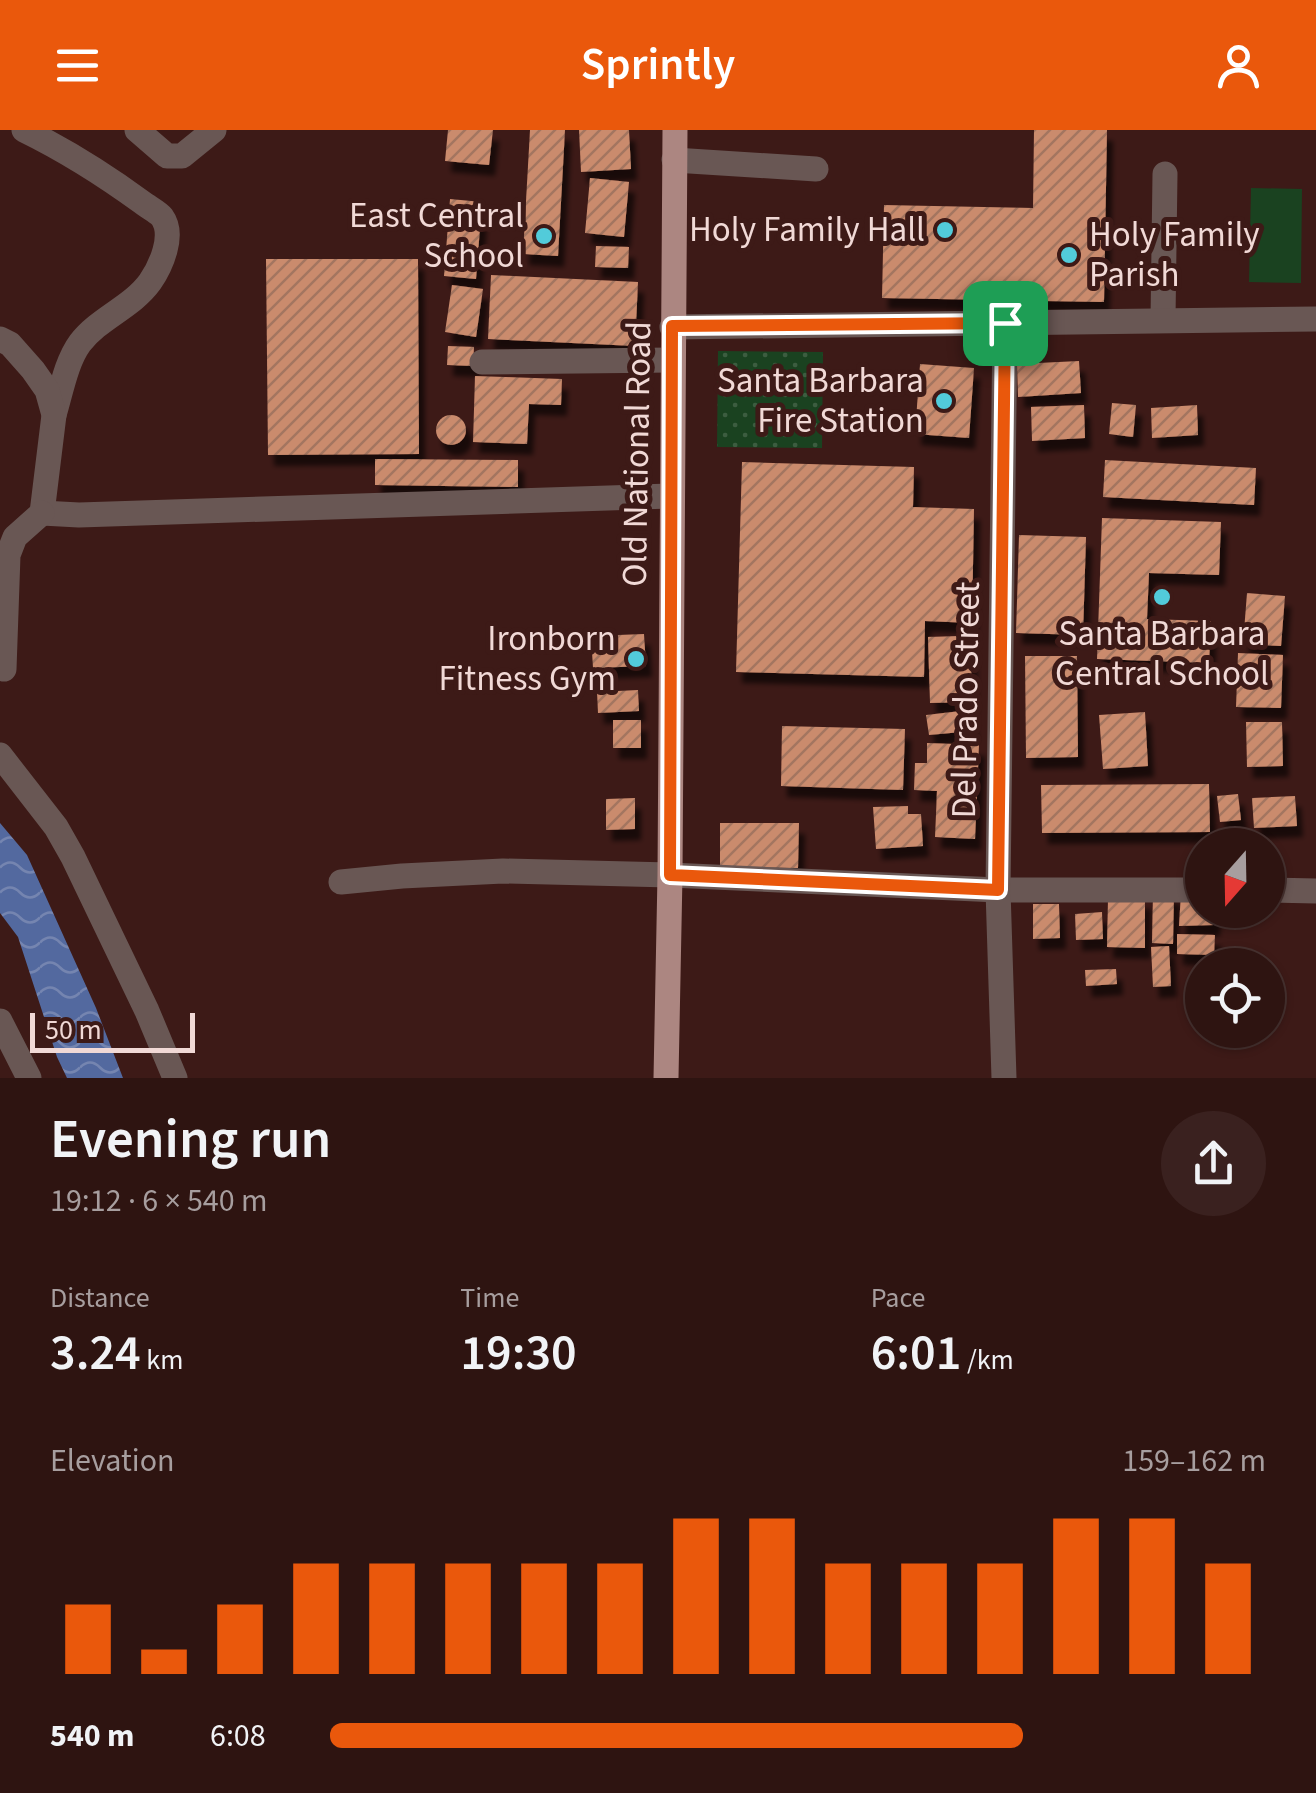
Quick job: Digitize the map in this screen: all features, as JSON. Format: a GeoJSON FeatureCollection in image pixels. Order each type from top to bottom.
{"type":"FeatureCollection","features":[{"type":"Feature","properties":{"kind":"main road","name":"Old National Road"},"geometry":{"type":"LineString","coordinates":[[666,1078],[674,130]]}},
{"type":"Feature","properties":{"kind":"street"},"geometry":{"type":"LineString","coordinates":[[137,130],[167,156],[182,156],[214,130]]}},
{"type":"Feature","properties":{"kind":"street"},"geometry":{"type":"LineString","coordinates":[[35,132],[162,217],[168,238],[150,281],[78,345],[54,415],[42,514]]}},
{"type":"Feature","properties":{"kind":"street"},"geometry":{"type":"LineString","coordinates":[[674,160],[816,169]]}},
{"type":"Feature","properties":{"kind":"street"},"geometry":{"type":"LineString","coordinates":[[1164,319],[1166,174]]}},
{"type":"Feature","properties":{"kind":"street"},"geometry":{"type":"LineString","coordinates":[[672,326],[1316,319]]}},
{"type":"Feature","properties":{"kind":"street","name":"Del Prado Street"},"geometry":{"type":"LineString","coordinates":[[1004,1078],[998,890],[1005,323]]}},
{"type":"Feature","properties":{"kind":"street"},"geometry":{"type":"LineString","coordinates":[[0,339],[10,344],[33,370],[47,390],[54,415]]}},
{"type":"Feature","properties":{"kind":"street"},"geometry":{"type":"LineString","coordinates":[[482,362],[672,360]]}},
{"type":"Feature","properties":{"kind":"street"},"geometry":{"type":"LineString","coordinates":[[4,668],[8,555],[15,537],[42,514],[670,496]]}},
{"type":"Feature","properties":{"kind":"street"},"geometry":{"type":"LineString","coordinates":[[0,755],[56,826],[74,857],[175,1078]]}},
{"type":"Feature","properties":{"kind":"street"},"geometry":{"type":"LineString","coordinates":[[341,882],[502,871],[998,890],[1185,890]]}},
{"type":"Feature","properties":{"kind":"street"},"geometry":{"type":"LineString","coordinates":[[1285,890],[1316,890]]}},
{"type":"Feature","properties":{"kind":"street"},"geometry":{"type":"LineString","coordinates":[[0,1020],[29,1078]]}},
{"type":"Feature","properties":{"kind":"green space"},"geometry":{"type":"Polygon","coordinates":[[[1251,188],[1302,189],[1301,283],[1249,282],[1251,188]]]}},
{"type":"Feature","properties":{"kind":"green space"},"geometry":{"type":"Polygon","coordinates":[[[718,351],[823,352],[822,448],[717,447],[718,351]]]}},
{"type":"Feature","properties":{"kind":"water"},"geometry":{"type":"Polygon","coordinates":[[[0,823],[27,855],[123,1078],[67,1078],[18,937],[0,913],[0,823]]]}},
{"type":"Feature","properties":{"kind":"building"},"geometry":{"type":"Polygon","coordinates":[[[448,130],[493,130],[489,165],[445,161],[448,130]]]}},
{"type":"Feature","properties":{"kind":"building"},"geometry":{"type":"Polygon","coordinates":[[[530,130],[565,130],[558,256],[523,254],[530,130]]]}},
{"type":"Feature","properties":{"kind":"building"},"geometry":{"type":"Polygon","coordinates":[[[579,130],[629,130],[631,169],[581,172],[579,130]]]}},
{"type":"Feature","properties":{"kind":"building"},"geometry":{"type":"Polygon","coordinates":[[[1034,130],[1107,130],[1104,302],[882,298],[884,205],[1033,208],[1034,130]]]}},
{"type":"Feature","properties":{"kind":"building"},"geometry":{"type":"Polygon","coordinates":[[[590,178],[629,182],[624,237],[585,233],[590,178]]]}},
{"type":"Feature","properties":{"kind":"building"},"geometry":{"type":"Polygon","coordinates":[[[450,199],[482,202],[476,279],[444,276],[450,199]]]}},
{"type":"Feature","properties":{"kind":"building"},"geometry":{"type":"Polygon","coordinates":[[[596,246],[629,247],[628,268],[595,267],[596,246]]]}},
{"type":"Feature","properties":{"kind":"building"},"geometry":{"type":"Polygon","coordinates":[[[266,259],[418,259],[419,454],[268,455],[266,259]]]}},
{"type":"Feature","properties":{"kind":"building"},"geometry":{"type":"Polygon","coordinates":[[[491,275],[638,282],[635,346],[488,339],[491,275]]]}},
{"type":"Feature","properties":{"kind":"building"},"geometry":{"type":"Polygon","coordinates":[[[452,285],[483,289],[476,337],[445,332],[452,285]]]}},
{"type":"Feature","properties":{"kind":"building"},"geometry":{"type":"Polygon","coordinates":[[[448,346],[474,347],[473,366],[447,365],[448,346]]]}},
{"type":"Feature","properties":{"kind":"building"},"geometry":{"type":"Polygon","coordinates":[[[1079,361],[1081,393],[1018,397],[1017,364],[1079,361]]]}},
{"type":"Feature","properties":{"kind":"building","name":"Santa Barbara Fire Station"},"geometry":{"type":"Polygon","coordinates":[[[920,364],[974,368],[969,438],[915,434],[920,364]]]}},
{"type":"Feature","properties":{"kind":"building"},"geometry":{"type":"Polygon","coordinates":[[[475,376],[562,379],[561,405],[529,404],[527,444],[473,442],[475,376]]]}},
{"type":"Feature","properties":{"kind":"building"},"geometry":{"type":"Polygon","coordinates":[[[1112,403],[1136,405],[1133,437],[1109,434],[1112,403]]]}},
{"type":"Feature","properties":{"kind":"building"},"geometry":{"type":"Polygon","coordinates":[[[1084,405],[1085,438],[1032,441],[1031,407],[1084,405]]]}},
{"type":"Feature","properties":{"kind":"building"},"geometry":{"type":"Polygon","coordinates":[[[1197,405],[1198,435],[1152,438],[1151,408],[1197,405]]]}},
{"type":"Feature","properties":{"kind":"building"},"geometry":{"type":"Polygon","coordinates":[[[451,415],[462,419],[466,430],[462,441],[451,445],[440,441],[436,430],[440,419],[451,415]]]}},
{"type":"Feature","properties":{"kind":"building"},"geometry":{"type":"Polygon","coordinates":[[[375,459],[518,460],[518,487],[375,485],[375,459]]]}},
{"type":"Feature","properties":{"kind":"building"},"geometry":{"type":"Polygon","coordinates":[[[1105,460],[1256,468],[1254,505],[1103,497],[1105,460]]]}},
{"type":"Feature","properties":{"kind":"building"},"geometry":{"type":"Polygon","coordinates":[[[742,462],[914,467],[913,507],[974,509],[972,623],[925,621],[924,677],[736,672],[742,462]]]}},
{"type":"Feature","properties":{"kind":"building"},"geometry":{"type":"Polygon","coordinates":[[[1102,518],[1221,522],[1219,575],[1149,573],[1147,619],[1211,621],[1209,663],[1097,659],[1102,518]]]}},
{"type":"Feature","properties":{"kind":"building"},"geometry":{"type":"Polygon","coordinates":[[[1019,535],[1086,537],[1083,635],[1016,633],[1019,535]]]}},
{"type":"Feature","properties":{"kind":"building"},"geometry":{"type":"Polygon","coordinates":[[[1247,593],[1285,596],[1281,646],[1243,644],[1247,593]]]}},
{"type":"Feature","properties":{"kind":"building"},"geometry":{"type":"Polygon","coordinates":[[[644,634],[646,666],[593,668],[591,636],[644,634]]]}},
{"type":"Feature","properties":{"kind":"building"},"geometry":{"type":"Polygon","coordinates":[[[959,636],[960,649],[971,649],[972,702],[930,703],[928,637],[959,636]]]}},
{"type":"Feature","properties":{"kind":"building"},"geometry":{"type":"Polygon","coordinates":[[[1238,653],[1283,655],[1281,708],[1236,707],[1238,653]]]}},
{"type":"Feature","properties":{"kind":"building"},"geometry":{"type":"Polygon","coordinates":[[[1025,656],[1077,656],[1078,757],[1026,758],[1025,656]]]}},
{"type":"Feature","properties":{"kind":"building"},"geometry":{"type":"Polygon","coordinates":[[[638,690],[639,711],[598,713],[597,692],[638,690]]]}},
{"type":"Feature","properties":{"kind":"building"},"geometry":{"type":"Polygon","coordinates":[[[970,710],[972,731],[929,735],[926,715],[970,710]]]}},
{"type":"Feature","properties":{"kind":"building"},"geometry":{"type":"Polygon","coordinates":[[[1145,712],[1148,766],[1103,769],[1099,715],[1145,712]]]}},
{"type":"Feature","properties":{"kind":"building"},"geometry":{"type":"Polygon","coordinates":[[[613,720],[641,720],[641,748],[613,748],[613,720]]]}},
{"type":"Feature","properties":{"kind":"building"},"geometry":{"type":"Polygon","coordinates":[[[1246,722],[1282,722],[1283,766],[1247,767],[1246,722]]]}},
{"type":"Feature","properties":{"kind":"building"},"geometry":{"type":"Polygon","coordinates":[[[782,726],[905,729],[903,790],[781,786],[782,726]]]}},
{"type":"Feature","properties":{"kind":"building"},"geometry":{"type":"Polygon","coordinates":[[[927,743],[979,745],[975,839],[935,837],[937,791],[914,790],[915,763],[927,763],[927,743]]]}},
{"type":"Feature","properties":{"kind":"building"},"geometry":{"type":"Polygon","coordinates":[[[1209,784],[1210,828],[1185,828],[1185,832],[1042,833],[1041,785],[1209,784]]]}},
{"type":"Feature","properties":{"kind":"building"},"geometry":{"type":"Polygon","coordinates":[[[1238,794],[1241,820],[1220,822],[1217,796],[1238,794]]]}},
{"type":"Feature","properties":{"kind":"building"},"geometry":{"type":"Polygon","coordinates":[[[1295,796],[1297,826],[1254,828],[1252,798],[1295,796]]]}},
{"type":"Feature","properties":{"kind":"building"},"geometry":{"type":"Polygon","coordinates":[[[635,798],[635,829],[606,830],[606,799],[635,798]]]}},
{"type":"Feature","properties":{"kind":"building"},"geometry":{"type":"Polygon","coordinates":[[[908,806],[908,814],[921,814],[923,846],[876,849],[873,807],[908,806]]]}},
{"type":"Feature","properties":{"kind":"building"},"geometry":{"type":"Polygon","coordinates":[[[720,823],[799,823],[798,868],[720,867],[720,823]]]}},
{"type":"Feature","properties":{"kind":"building"},"geometry":{"type":"Polygon","coordinates":[[[1153,892],[1174,893],[1173,944],[1152,943],[1153,892]]]}},
{"type":"Feature","properties":{"kind":"building"},"geometry":{"type":"Polygon","coordinates":[[[1181,893],[1185,893],[1185,926],[1179,926],[1181,893]]]}},
{"type":"Feature","properties":{"kind":"building"},"geometry":{"type":"Polygon","coordinates":[[[1108,898],[1145,898],[1145,948],[1107,947],[1108,898]]]}},
{"type":"Feature","properties":{"kind":"building"},"geometry":{"type":"Polygon","coordinates":[[[1033,904],[1059,904],[1060,938],[1033,939],[1033,904]]]}},
{"type":"Feature","properties":{"kind":"building"},"geometry":{"type":"Polygon","coordinates":[[[1102,912],[1103,939],[1076,940],[1075,914],[1102,912]]]}},
{"type":"Feature","properties":{"kind":"building"},"geometry":{"type":"Polygon","coordinates":[[[1177,934],[1215,935],[1214,948],[1185,948],[1185,954],[1177,954],[1177,934]]]}},
{"type":"Feature","properties":{"kind":"building"},"geometry":{"type":"Polygon","coordinates":[[[1169,946],[1171,986],[1153,987],[1151,947],[1169,946]]]}},
{"type":"Feature","properties":{"kind":"building"},"geometry":{"type":"Polygon","coordinates":[[[1116,969],[1117,984],[1086,986],[1085,970],[1116,969]]]}},
{"type":"Feature","properties":{"kind":"place","name":"Holy Family Hall"},"geometry":{"type":"Point","coordinates":[945,230]}},
{"type":"Feature","properties":{"kind":"place","name":"East Central School"},"geometry":{"type":"Point","coordinates":[544,236]}},
{"type":"Feature","properties":{"kind":"place","name":"Holy Family Parish"},"geometry":{"type":"Point","coordinates":[1069,255]}},
{"type":"Feature","properties":{"kind":"place","name":"Santa Barbara Fire Station"},"geometry":{"type":"Point","coordinates":[944,401]}},
{"type":"Feature","properties":{"kind":"place","name":"Santa Barbara Central School"},"geometry":{"type":"Point","coordinates":[1162,597]}},
{"type":"Feature","properties":{"kind":"place","name":"Ironborn Fitness Gym"},"geometry":{"type":"Point","coordinates":[636,659]}},
{"type":"Feature","properties":{"kind":"route"},"geometry":{"type":"LineString","coordinates":[[1005,323],[998,890],[670,875],[672,326],[1005,323]]}}]}
